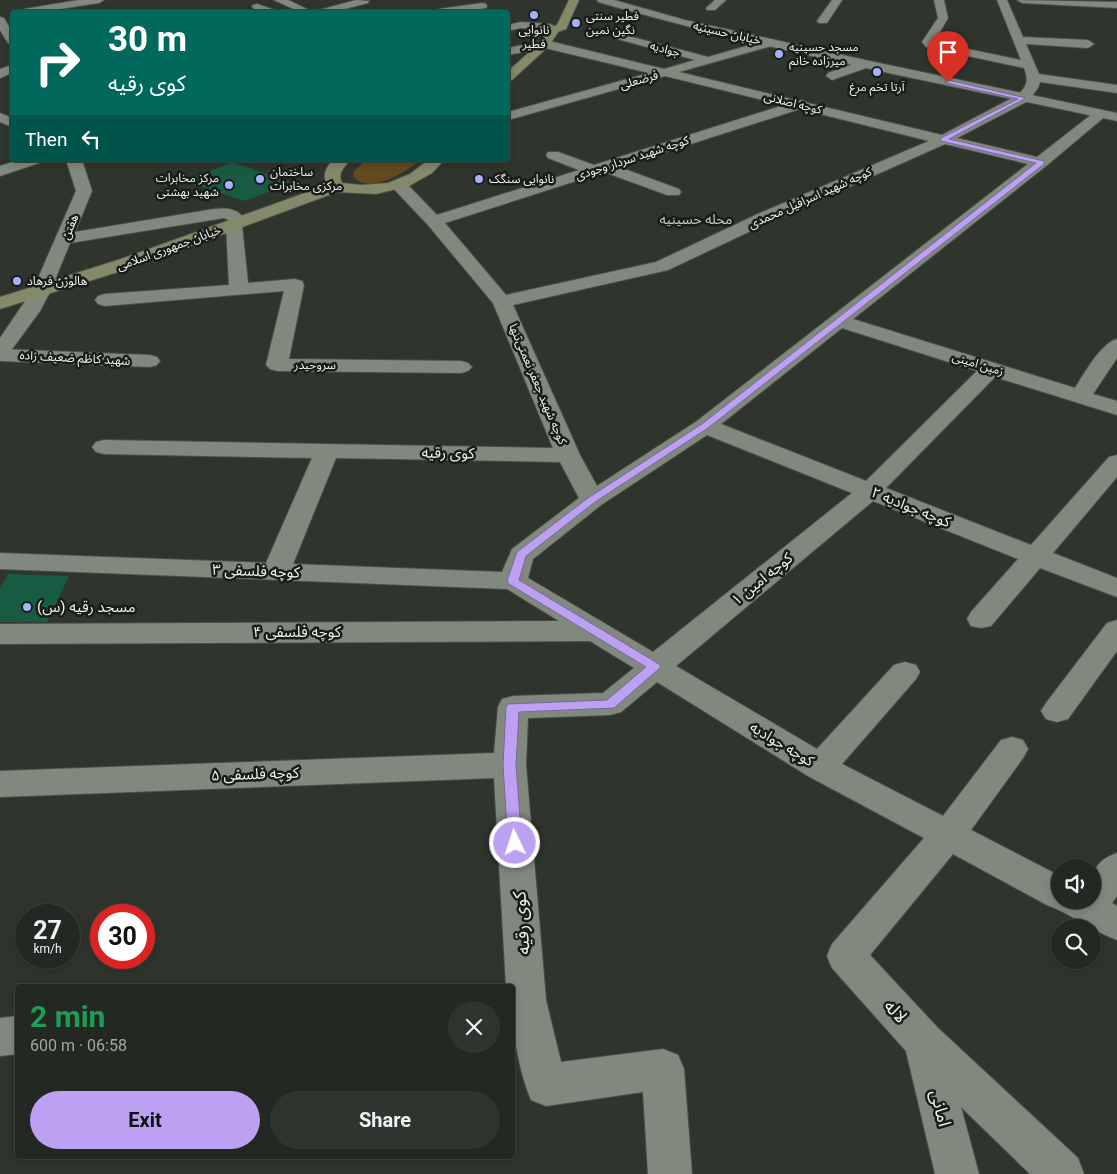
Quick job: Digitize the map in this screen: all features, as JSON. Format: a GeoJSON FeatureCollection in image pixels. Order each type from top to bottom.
{"type":"FeatureCollection","features":[{"type":"Feature","properties":{"kind":"main road"},"geometry":{"type":"LineString","coordinates":[[552,28],[562,28],[574,0]]}},
{"type":"Feature","properties":{"kind":"main road"},"geometry":{"type":"LineString","coordinates":[[510,75],[545,44],[560,6]]}},
{"type":"Feature","properties":{"kind":"main road"},"geometry":{"type":"LineString","coordinates":[[340,162],[334,168],[332,174],[336,187],[360,191],[399,185],[418,176],[434,162]]}},
{"type":"Feature","properties":{"kind":"main road","name":"خیابان جمهوری اسلامی"},"geometry":{"type":"LineString","coordinates":[[0,303],[41,292],[161,253],[235,221],[336,187]]}},
{"type":"Feature","properties":{"kind":"street"},"geometry":{"type":"LineString","coordinates":[[80,0],[103,0]]}},
{"type":"Feature","properties":{"kind":"street"},"geometry":{"type":"LineString","coordinates":[[36,10],[98,0]]}},
{"type":"Feature","properties":{"kind":"street"},"geometry":{"type":"LineString","coordinates":[[280,0],[303,10]]}},
{"type":"Feature","properties":{"kind":"street","name":"خیابان حسینیه"},"geometry":{"type":"LineString","coordinates":[[602,0],[683,23],[1109,116]]}},
{"type":"Feature","properties":{"kind":"street"},"geometry":{"type":"LineString","coordinates":[[711,8],[721,0]]}},
{"type":"Feature","properties":{"kind":"street"},"geometry":{"type":"LineString","coordinates":[[823,21],[837,0]]}},
{"type":"Feature","properties":{"kind":"street"},"geometry":{"type":"LineString","coordinates":[[939,0],[943,18],[928,42],[930,45],[1031,71],[1117,89]]}},
{"type":"Feature","properties":{"kind":"street"},"geometry":{"type":"LineString","coordinates":[[1002,0],[1031,71],[1032,88],[1024,98]]}},
{"type":"Feature","properties":{"kind":"street"},"geometry":{"type":"LineString","coordinates":[[1022,0],[1117,5]]}},
{"type":"Feature","properties":{"kind":"street"},"geometry":{"type":"LineString","coordinates":[[332,10],[365,6]]}},
{"type":"Feature","properties":{"kind":"street"},"geometry":{"type":"LineString","coordinates":[[453,10],[482,6]]}},
{"type":"Feature","properties":{"kind":"street"},"geometry":{"type":"LineString","coordinates":[[257,7],[265,10]]}},
{"type":"Feature","properties":{"kind":"street"},"geometry":{"type":"LineString","coordinates":[[0,20],[10,38]]}},
{"type":"Feature","properties":{"kind":"street"},"geometry":{"type":"LineString","coordinates":[[510,28],[521,25],[552,28]]}},
{"type":"Feature","properties":{"kind":"street","name":"جوادیه"},"geometry":{"type":"LineString","coordinates":[[621,37],[708,61]]}},
{"type":"Feature","properties":{"kind":"street"},"geometry":{"type":"LineString","coordinates":[[1018,40],[1088,44]]}},
{"type":"Feature","properties":{"kind":"street","name":"فرضعلی"},"geometry":{"type":"LineString","coordinates":[[510,115],[771,43]]}},
{"type":"Feature","properties":{"kind":"street"},"geometry":{"type":"LineString","coordinates":[[510,51],[545,44]]}},
{"type":"Feature","properties":{"kind":"street","name":"کوچه اصلانی"},"geometry":{"type":"LineString","coordinates":[[545,44],[1041,162]]}},
{"type":"Feature","properties":{"kind":"street"},"geometry":{"type":"LineString","coordinates":[[832,76],[866,64]]}},
{"type":"Feature","properties":{"kind":"street","name":"کوچه شهید اسرافیل محمدی"},"geometry":{"type":"LineString","coordinates":[[502,302],[662,266],[766,217],[943,140],[1024,98]]}},
{"type":"Feature","properties":{"kind":"street","name":"کوچه شهید سردار وجودی"},"geometry":{"type":"LineString","coordinates":[[434,221],[802,104]]}},
{"type":"Feature","properties":{"kind":"street"},"geometry":{"type":"LineString","coordinates":[[513,581],[520,555],[592,500],[705,426],[1041,162],[1109,116]]}},
{"type":"Feature","properties":{"kind":"street"},"geometry":{"type":"LineString","coordinates":[[553,155],[673,192]]}},
{"type":"Feature","properties":{"kind":"street"},"geometry":{"type":"LineString","coordinates":[[0,171],[28,162]]}},
{"type":"Feature","properties":{"kind":"street","name":"هفتن"},"geometry":{"type":"LineString","coordinates":[[0,353],[41,292],[65,240],[84,192],[75,162]]}},
{"type":"Feature","properties":{"kind":"street","name":"کوچه شهید جعفر نعمتی‌تنها"},"geometry":{"type":"LineString","coordinates":[[399,185],[434,221],[502,302],[568,454],[592,500]]}},
{"type":"Feature","properties":{"kind":"street"},"geometry":{"type":"LineString","coordinates":[[65,240],[226,213],[235,221],[239,290]]}},
{"type":"Feature","properties":{"kind":"street","name":"سروحیدر"},"geometry":{"type":"LineString","coordinates":[[105,300],[295,285],[277,365],[462,367]]}},
{"type":"Feature","properties":{"kind":"street","name":"زمین امینی"},"geometry":{"type":"LineString","coordinates":[[839,321],[1117,408]]}},
{"type":"Feature","properties":{"kind":"street"},"geometry":{"type":"LineString","coordinates":[[1081,396],[1100,366],[1117,345]]}},
{"type":"Feature","properties":{"kind":"street","name":"شهید کاظم ضعیف زاده"},"geometry":{"type":"LineString","coordinates":[[0,353],[150,361]]}},
{"type":"Feature","properties":{"kind":"street","name":"کوچه امین ۱"},"geometry":{"type":"LineString","coordinates":[[654,667],[870,491],[992,368]]}},
{"type":"Feature","properties":{"kind":"street","name":"کوچه جوادیه ۲"},"geometry":{"type":"LineString","coordinates":[[705,426],[1117,588]]}},
{"type":"Feature","properties":{"kind":"street","name":"کوی رقیه"},"geometry":{"type":"LineString","coordinates":[[104,447],[568,454]]}},
{"type":"Feature","properties":{"kind":"street"},"geometry":{"type":"LineString","coordinates":[[276,572],[327,451]]}},
{"type":"Feature","properties":{"kind":"street"},"geometry":{"type":"LineString","coordinates":[[981,620],[1117,462]]}},
{"type":"Feature","properties":{"kind":"street","name":"کوچه فلسفی ۳"},"geometry":{"type":"LineString","coordinates":[[0,561],[513,581]]}},
{"type":"Feature","properties":{"kind":"street","name":"کوچه جوادیه"},"geometry":{"type":"LineString","coordinates":[[513,581],[820,767],[1051,889]]}},
{"type":"Feature","properties":{"kind":"street"},"geometry":{"type":"LineString","coordinates":[[1057,711],[1117,630]]}},
{"type":"Feature","properties":{"kind":"street","name":"کوچه فلسفی ۴"},"geometry":{"type":"LineString","coordinates":[[0,634],[594,631]]}},
{"type":"Feature","properties":{"kind":"street","name":"کوی رقیه"},"geometry":{"type":"LineString","coordinates":[[654,667],[610,704],[513,707],[510,765],[519,1000],[546,1085],[663,1069],[670,1174]]}},
{"type":"Feature","properties":{"kind":"street"},"geometry":{"type":"LineString","coordinates":[[820,767],[905,672]]}},
{"type":"Feature","properties":{"kind":"street"},"geometry":{"type":"LineString","coordinates":[[948,835],[1012,750]]}},
{"type":"Feature","properties":{"kind":"street","name":"کوچه فلسفی ۵"},"geometry":{"type":"LineString","coordinates":[[0,784],[510,765]]}},
{"type":"Feature","properties":{"kind":"street","name":"لاله"},"geometry":{"type":"LineString","coordinates":[[948,835],[846,956],[924,1042],[1062,1174]]}},
{"type":"Feature","properties":{"kind":"street"},"geometry":{"type":"LineString","coordinates":[[1101,886],[1117,868]]}},
{"type":"Feature","properties":{"kind":"street"},"geometry":{"type":"LineString","coordinates":[[0,1036],[15,1035]]}},
{"type":"Feature","properties":{"kind":"street","name":"امانی"},"geometry":{"type":"LineString","coordinates":[[924,1042],[957,1174]]}},
{"type":"Feature","properties":{"kind":"shaded area"},"geometry":{"type":"Polygon","coordinates":[[[364,162],[418,162],[397,176],[377,183],[359,182],[353,176],[354,171],[364,162]]]}},
{"type":"Feature","properties":{"kind":"building","name":"مرکز مخابرات شهید بهشتی"},"geometry":{"type":"Polygon","coordinates":[[[233,162],[292,183],[245,201],[183,181],[233,162]]]}},
{"type":"Feature","properties":{"kind":"building","name":"مسجد رقیه (س)"},"geometry":{"type":"Polygon","coordinates":[[[8,574],[69,576],[47,622],[0,622],[0,588],[8,574]]]}},
{"type":"Feature","properties":{"kind":"place","name":"نانوایی فطیر"},"geometry":{"type":"Point","coordinates":[534,15]}},
{"type":"Feature","properties":{"kind":"place","name":"فطیر سنتی نگین نمین"},"geometry":{"type":"Point","coordinates":[576,23]}},
{"type":"Feature","properties":{"kind":"place","name":"مسجد حسینیه میرزاده خانم"},"geometry":{"type":"Point","coordinates":[779,54]}},
{"type":"Feature","properties":{"kind":"place","name":"آرتا تخم مرغ"},"geometry":{"type":"Point","coordinates":[877,72]}},
{"type":"Feature","properties":{"kind":"place","name":"ساختمان مرکزی مخابرات"},"geometry":{"type":"Point","coordinates":[260,179]}},
{"type":"Feature","properties":{"kind":"place","name":"نانوایی سنگک"},"geometry":{"type":"Point","coordinates":[479,179]}},
{"type":"Feature","properties":{"kind":"place","name":"مرکز مخابرات شهید بهشتی"},"geometry":{"type":"Point","coordinates":[229,185]}},
{"type":"Feature","properties":{"kind":"place","name":"هالوژن فرهاد"},"geometry":{"type":"Point","coordinates":[17,281]}},
{"type":"Feature","properties":{"kind":"place","name":"مسجد رقیه (س)"},"geometry":{"type":"Point","coordinates":[27,607]}},
{"type":"Feature","properties":{"kind":"district","name":"محله حسینیه"},"geometry":{"type":"Point","coordinates":[696,219]}},
{"type":"Feature","properties":{"kind":"route"},"geometry":{"type":"LineString","coordinates":[[515,843],[510,765],[513,707],[610,704],[654,667],[513,581],[520,555],[592,500],[705,426],[1041,162],[943,140],[1024,98],[948,82]]}}]}
